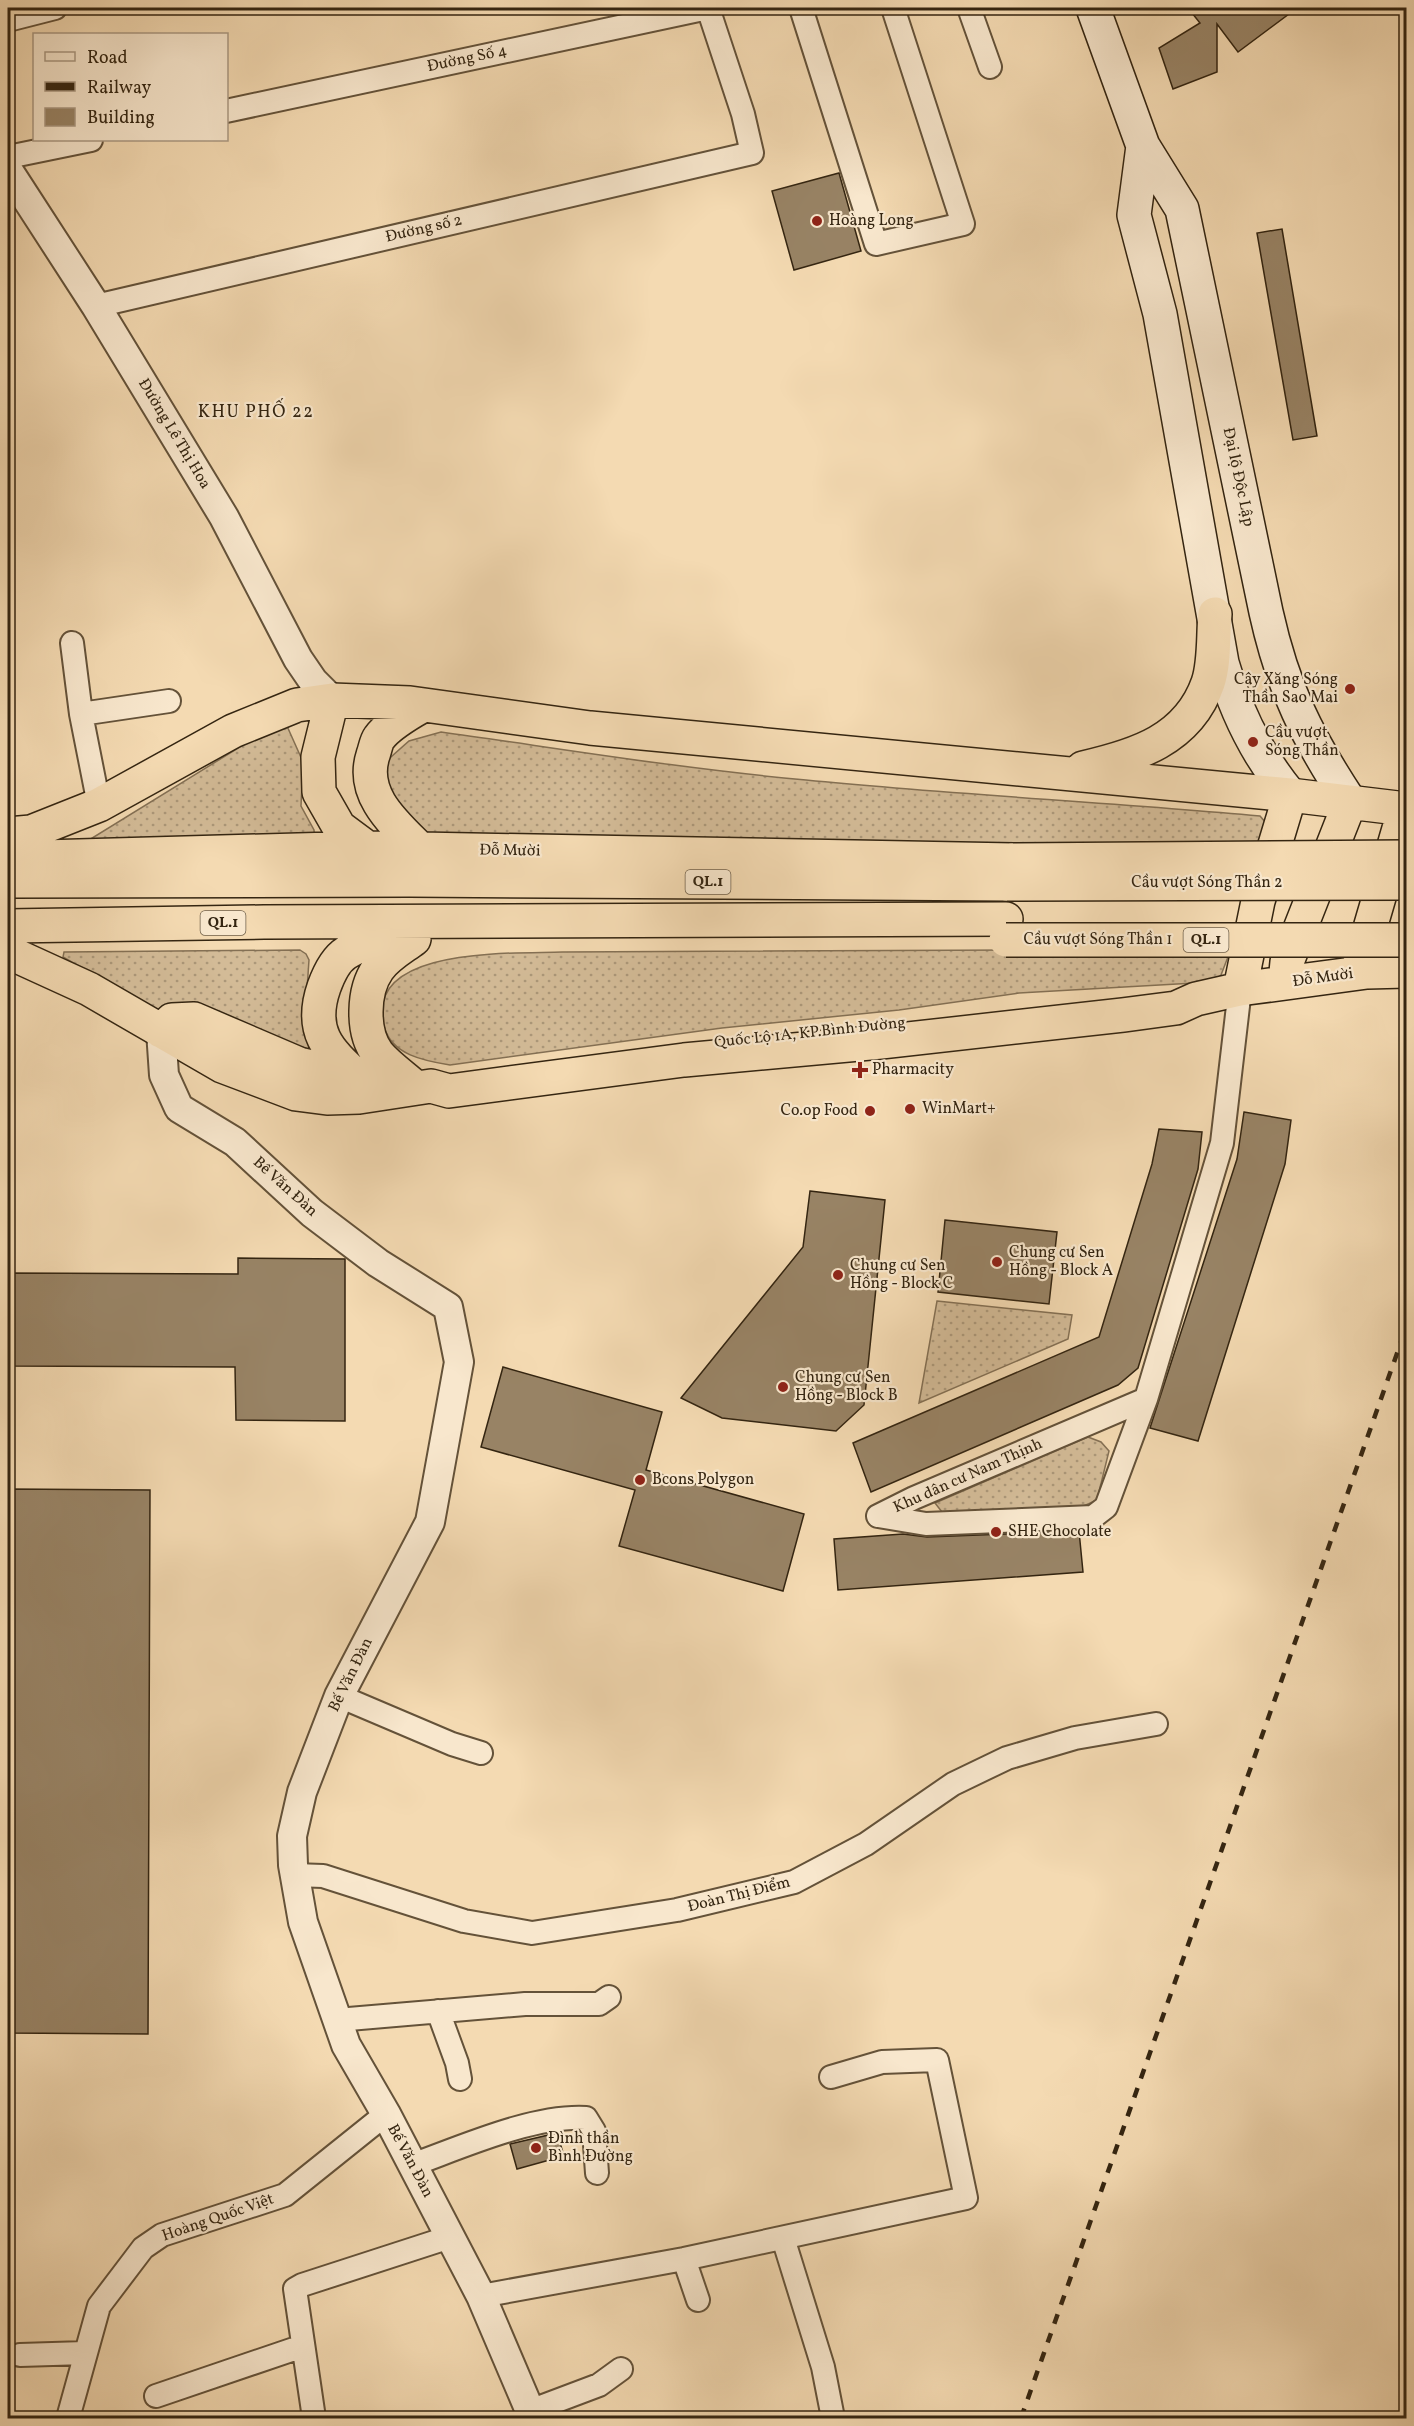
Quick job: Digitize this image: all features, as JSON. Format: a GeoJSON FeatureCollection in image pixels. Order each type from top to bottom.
{"type":"FeatureCollection","features":[{"type":"Feature","properties":{"kind":"highway"},"geometry":{"type":"LineString","coordinates":[[1059,773],[1114,761],[1169,738],[1186,722],[1198,705],[1209,681],[1215,614]]}},
{"type":"Feature","properties":{"kind":"highway"},"geometry":{"type":"LineString","coordinates":[[332,700],[318,757],[318,792],[339,827],[409,880]]}},
{"type":"Feature","properties":{"kind":"highway"},"geometry":{"type":"LineString","coordinates":[[8,834],[31,832],[99,805],[233,731],[297,705],[332,700],[423,705],[590,728],[1406,808],[1356,973]]}},
{"type":"Feature","properties":{"kind":"highway"},"geometry":{"type":"LineString","coordinates":[[420,849],[379,804],[370,783],[371,762],[378,738],[395,723],[423,705]]}},
{"type":"Feature","properties":{"kind":"highway"},"geometry":{"type":"LineString","coordinates":[[1240,988],[1258,901],[1290,795]]}},
{"type":"Feature","properties":{"kind":"highway"},"geometry":{"type":"LineString","coordinates":[[1285,983],[1287,962],[1350,802]]}},
{"type":"Feature","properties":{"kind":"highway","name":"Đỗ Mười"},"geometry":{"type":"LineString","coordinates":[[8,858],[368,848],[1010,872]]}},
{"type":"Feature","properties":{"kind":"highway","name":"Cầu vượt Sóng Thần 2"},"geometry":{"type":"LineString","coordinates":[[1010,872],[1407,857]]}},
{"type":"Feature","properties":{"kind":"highway","name":"Đỗ Mười"},"geometry":{"type":"LineString","coordinates":[[8,881],[409,880],[1010,872]]}},
{"type":"Feature","properties":{"kind":"highway","name":"Cầu vượt Sóng Thần 2"},"geometry":{"type":"LineString","coordinates":[[1010,872],[1407,883]]}},
{"type":"Feature","properties":{"kind":"highway","name":"Cầu vượt Sóng Thần 1"},"geometry":{"type":"LineString","coordinates":[[1006,929],[1407,917]]}},
{"type":"Feature","properties":{"kind":"highway","name":"QL.1"},"geometry":{"type":"LineString","coordinates":[[8,926],[427,931],[1006,929]]}},
{"type":"Feature","properties":{"kind":"highway","name":"Cầu vượt Sóng Thần 1"},"geometry":{"type":"LineString","coordinates":[[1006,929],[1407,940]]}},
{"type":"Feature","properties":{"kind":"highway"},"geometry":{"type":"LineString","coordinates":[[423,1087],[377,1053],[369,1036],[366,1010],[368,991],[377,969],[388,958],[427,931]]}},
{"type":"Feature","properties":{"kind":"highway","name":"QL.1"},"geometry":{"type":"LineString","coordinates":[[8,943],[377,939],[427,931]]}},
{"type":"Feature","properties":{"kind":"highway"},"geometry":{"type":"LineString","coordinates":[[359,1078],[341,1063],[329,1048],[319,1028],[317,1006],[327,976],[344,954],[377,939]]}},
{"type":"Feature","properties":{"kind":"highway"},"geometry":{"type":"LineString","coordinates":[[8,952],[89,989],[222,1066],[296,1094],[327,1098],[359,1098],[423,1087]]}},
{"type":"Feature","properties":{"kind":"highway","name":"Đỗ Mười"},"geometry":{"type":"LineString","coordinates":[[423,1087],[449,1090],[684,1060],[881,1042],[1123,1015],[1176,1008],[1196,999],[1240,988],[1356,973],[1407,971]]}},
{"type":"Feature","properties":{"kind":"highway"},"geometry":{"type":"LineString","coordinates":[[161,1031],[172,1020],[194,1018],[299,1064],[359,1078],[423,1087]]}},
{"type":"Feature","properties":{"kind":"main road","name":"Đại lộ Độc Lập"},"geometry":{"type":"LineString","coordinates":[[1093,8],[1143,146],[1182,209],[1279,664],[1298,714],[1314,746],[1350,802]]}},
{"type":"Feature","properties":{"kind":"main road","name":"Đại lộ Độc Lập"},"geometry":{"type":"LineString","coordinates":[[1143,146],[1134,215],[1160,314],[1222,663],[1237,710],[1260,754],[1290,795]]}},
{"type":"Feature","properties":{"kind":"street"},"geometry":{"type":"LineString","coordinates":[[8,20],[56,8]]}},
{"type":"Feature","properties":{"kind":"street","name":"Đường Số 4"},"geometry":{"type":"LineString","coordinates":[[228,111],[708,8],[743,114],[752,153]]}},
{"type":"Feature","properties":{"kind":"street"},"geometry":{"type":"LineString","coordinates":[[801,8],[876,244],[963,224],[893,8]]}},
{"type":"Feature","properties":{"kind":"street"},"geometry":{"type":"LineString","coordinates":[[969,8],[990,67]]}},
{"type":"Feature","properties":{"kind":"street"},"geometry":{"type":"LineString","coordinates":[[8,157],[86,141]]}},
{"type":"Feature","properties":{"kind":"street","name":"Đường số 2"},"geometry":{"type":"LineString","coordinates":[[96,306],[752,153]]}},
{"type":"Feature","properties":{"kind":"street","name":"Đường Lê Thị Hoa"},"geometry":{"type":"LineString","coordinates":[[8,170],[96,306],[224,517],[298,659],[313,681],[332,700]]}},
{"type":"Feature","properties":{"kind":"street"},"geometry":{"type":"LineString","coordinates":[[72,643],[81,714],[99,805]]}},
{"type":"Feature","properties":{"kind":"street"},"geometry":{"type":"LineString","coordinates":[[81,714],[169,701]]}},
{"type":"Feature","properties":{"kind":"street","name":"Khu dân cư Nam Thịnh"},"geometry":{"type":"LineString","coordinates":[[1146,1399],[914,1498],[878,1516],[926,1524],[1093,1517],[1106,1507],[1146,1399],[1222,1143],[1240,988]]}},
{"type":"Feature","properties":{"kind":"street","name":"Bế Văn Đàn"},"geometry":{"type":"LineString","coordinates":[[161,1031],[164,1075],[179,1108],[235,1142],[312,1213],[378,1263],[448,1307],[459,1362],[430,1522],[339,1696],[302,1792],[292,1836],[294,1875],[303,1922],[346,2045],[386,2114],[481,2296],[532,2415]]}},
{"type":"Feature","properties":{"kind":"street"},"geometry":{"type":"LineString","coordinates":[[339,1696],[452,1744],[481,1753]]}},
{"type":"Feature","properties":{"kind":"street","name":"Đoàn Thị Điểm"},"geometry":{"type":"LineString","coordinates":[[294,1875],[324,1876],[464,1921],[532,1933],[676,1910],[794,1882],[866,1844],[953,1784],[1007,1758],[1075,1738],[1156,1724]]}},
{"type":"Feature","properties":{"kind":"street"},"geometry":{"type":"LineString","coordinates":[[337,2020],[557,2002],[599,2004],[609,1997]]}},
{"type":"Feature","properties":{"kind":"street"},"geometry":{"type":"LineString","coordinates":[[438,2011],[457,2063],[460,2079]]}},
{"type":"Feature","properties":{"kind":"street"},"geometry":{"type":"LineString","coordinates":[[481,2296],[684,2259],[966,2198],[937,2060],[882,2062],[831,2077]]}},
{"type":"Feature","properties":{"kind":"street","name":"Hoàng Quốc Việt"},"geometry":{"type":"LineString","coordinates":[[68,2418],[84,2353],[99,2306],[143,2248],[162,2235],[285,2194],[386,2114]]}},
{"type":"Feature","properties":{"kind":"street"},"geometry":{"type":"LineString","coordinates":[[412,2165],[519,2128],[566,2117],[586,2118],[594,2131],[597,2173]]}},
{"type":"Feature","properties":{"kind":"street"},"geometry":{"type":"LineString","coordinates":[[314,2418],[295,2289],[450,2237]]}},
{"type":"Feature","properties":{"kind":"street"},"geometry":{"type":"LineString","coordinates":[[783,2238],[823,2367],[833,2418]]}},
{"type":"Feature","properties":{"kind":"street"},"geometry":{"type":"LineString","coordinates":[[684,2259],[699,2300]]}},
{"type":"Feature","properties":{"kind":"street"},"geometry":{"type":"LineString","coordinates":[[156,2396],[303,2346]]}},
{"type":"Feature","properties":{"kind":"street"},"geometry":{"type":"LineString","coordinates":[[20,2355],[84,2353]]}},
{"type":"Feature","properties":{"kind":"street"},"geometry":{"type":"LineString","coordinates":[[532,2415],[599,2385],[621,2369]]}},
{"type":"Feature","properties":{"kind":"shaded area"},"geometry":{"type":"Polygon","coordinates":[[[287,726],[303,762],[301,806],[314,830],[315,843],[76,848],[256,737],[287,726]]]}},
{"type":"Feature","properties":{"kind":"shaded area"},"geometry":{"type":"Polygon","coordinates":[[[441,732],[760,775],[919,790],[1260,816],[1267,824],[1263,843],[582,846],[442,836],[408,827],[396,820],[383,764],[409,741],[441,732]]]}},
{"type":"Feature","properties":{"kind":"shaded area"},"geometry":{"type":"Polygon","coordinates":[[[1231,949],[1221,975],[1212,982],[1019,993],[899,1010],[722,1028],[450,1065],[420,1059],[401,1050],[388,1036],[384,1026],[384,1000],[396,981],[419,968],[448,959],[480,955],[562,952],[1231,949]]]}},
{"type":"Feature","properties":{"kind":"shaded area"},"geometry":{"type":"Polygon","coordinates":[[[300,950],[309,960],[306,1004],[318,1064],[162,1014],[63,957],[64,952],[300,950]]]}},
{"type":"Feature","properties":{"kind":"shaded area"},"geometry":{"type":"Polygon","coordinates":[[[937,1301],[1072,1315],[1068,1339],[919,1403],[937,1301]]]}},
{"type":"Feature","properties":{"kind":"shaded area"},"geometry":{"type":"Polygon","coordinates":[[[1088,1437],[1101,1442],[1109,1451],[1097,1500],[1077,1509],[942,1512],[935,1503],[1088,1437]]]}},
{"type":"Feature","properties":{"kind":"building"},"geometry":{"type":"Polygon","coordinates":[[[1188,8],[1297,8],[1238,52],[1217,24],[1217,72],[1173,89],[1159,48],[1200,23],[1188,8]]]}},
{"type":"Feature","properties":{"kind":"building","name":"Hoàng Long"},"geometry":{"type":"Polygon","coordinates":[[[839,173],[861,251],[794,270],[772,191],[839,173]]]}},
{"type":"Feature","properties":{"kind":"building"},"geometry":{"type":"Polygon","coordinates":[[[1282,229],[1317,436],[1293,440],[1257,233],[1282,229]]]}},
{"type":"Feature","properties":{"kind":"building"},"geometry":{"type":"Polygon","coordinates":[[[1244,1112],[1291,1120],[1285,1164],[1198,1441],[1150,1428],[1237,1159],[1244,1112]]]}},
{"type":"Feature","properties":{"kind":"building"},"geometry":{"type":"Polygon","coordinates":[[[1159,1129],[1202,1132],[1198,1169],[1138,1368],[1118,1385],[871,1492],[853,1443],[1099,1337],[1152,1164],[1159,1129]]]}},
{"type":"Feature","properties":{"kind":"building"},"geometry":{"type":"Polygon","coordinates":[[[810,1191],[885,1200],[864,1405],[836,1431],[722,1418],[681,1398],[803,1247],[810,1191]]]}},
{"type":"Feature","properties":{"kind":"building","name":"Chung cư Sen Hồng - Block A"},"geometry":{"type":"Polygon","coordinates":[[[945,1220],[1057,1232],[1049,1304],[938,1292],[945,1220]]]}},
{"type":"Feature","properties":{"kind":"building"},"geometry":{"type":"Polygon","coordinates":[[[238,1258],[345,1259],[345,1421],[236,1420],[235,1367],[8,1366],[8,1273],[238,1274],[238,1258]]]}},
{"type":"Feature","properties":{"kind":"building","name":"Bcons Polygon"},"geometry":{"type":"Polygon","coordinates":[[[503,1367],[662,1412],[646,1470],[804,1514],[783,1591],[619,1546],[635,1490],[481,1447],[503,1367]]]}},
{"type":"Feature","properties":{"kind":"building"},"geometry":{"type":"Polygon","coordinates":[[[8,1489],[150,1490],[148,2034],[8,2033],[8,1489]]]}},
{"type":"Feature","properties":{"kind":"building"},"geometry":{"type":"Polygon","coordinates":[[[1079,1531],[1083,1572],[838,1590],[834,1539],[903,1534],[927,1537],[1079,1531]]]}},
{"type":"Feature","properties":{"kind":"building","name":"Đình thần Bình Đường"},"geometry":{"type":"Polygon","coordinates":[[[557,2133],[564,2156],[517,2169],[510,2144],[557,2133]]]}},
{"type":"Feature","properties":{"kind":"railway"},"geometry":{"type":"LineString","coordinates":[[1021,2418],[1406,1328]]}},
{"type":"Feature","properties":{"kind":"place","name":"Hoàng Long"},"geometry":{"type":"Point","coordinates":[817,221]}},
{"type":"Feature","properties":{"kind":"place","name":"Cây Xăng Sóng Thần Sao Mai"},"geometry":{"type":"Point","coordinates":[1350,689]}},
{"type":"Feature","properties":{"kind":"place","name":"Cầu vượt Sóng Thần"},"geometry":{"type":"Point","coordinates":[1253,742]}},
{"type":"Feature","properties":{"kind":"place","name":"Pharmacity"},"geometry":{"type":"Point","coordinates":[860,1070]}},
{"type":"Feature","properties":{"kind":"place","name":"WinMart+"},"geometry":{"type":"Point","coordinates":[910,1109]}},
{"type":"Feature","properties":{"kind":"place","name":"Co.op Food"},"geometry":{"type":"Point","coordinates":[870,1111]}},
{"type":"Feature","properties":{"kind":"place","name":"Chung cư Sen Hồng - Block A"},"geometry":{"type":"Point","coordinates":[997,1262]}},
{"type":"Feature","properties":{"kind":"place","name":"Chung cư Sen Hồng - Block C"},"geometry":{"type":"Point","coordinates":[838,1275]}},
{"type":"Feature","properties":{"kind":"place","name":"Chung cư Sen Hồng - Block B"},"geometry":{"type":"Point","coordinates":[783,1387]}},
{"type":"Feature","properties":{"kind":"place","name":"Bcons Polygon"},"geometry":{"type":"Point","coordinates":[640,1480]}},
{"type":"Feature","properties":{"kind":"place","name":"SHE Chocolate"},"geometry":{"type":"Point","coordinates":[996,1532]}},
{"type":"Feature","properties":{"kind":"place","name":"Đình thần Bình Đường"},"geometry":{"type":"Point","coordinates":[536,2148]}},
{"type":"Feature","properties":{"kind":"district","name":"KHU PHỐ 22"},"geometry":{"type":"Point","coordinates":[256,412]}}]}
